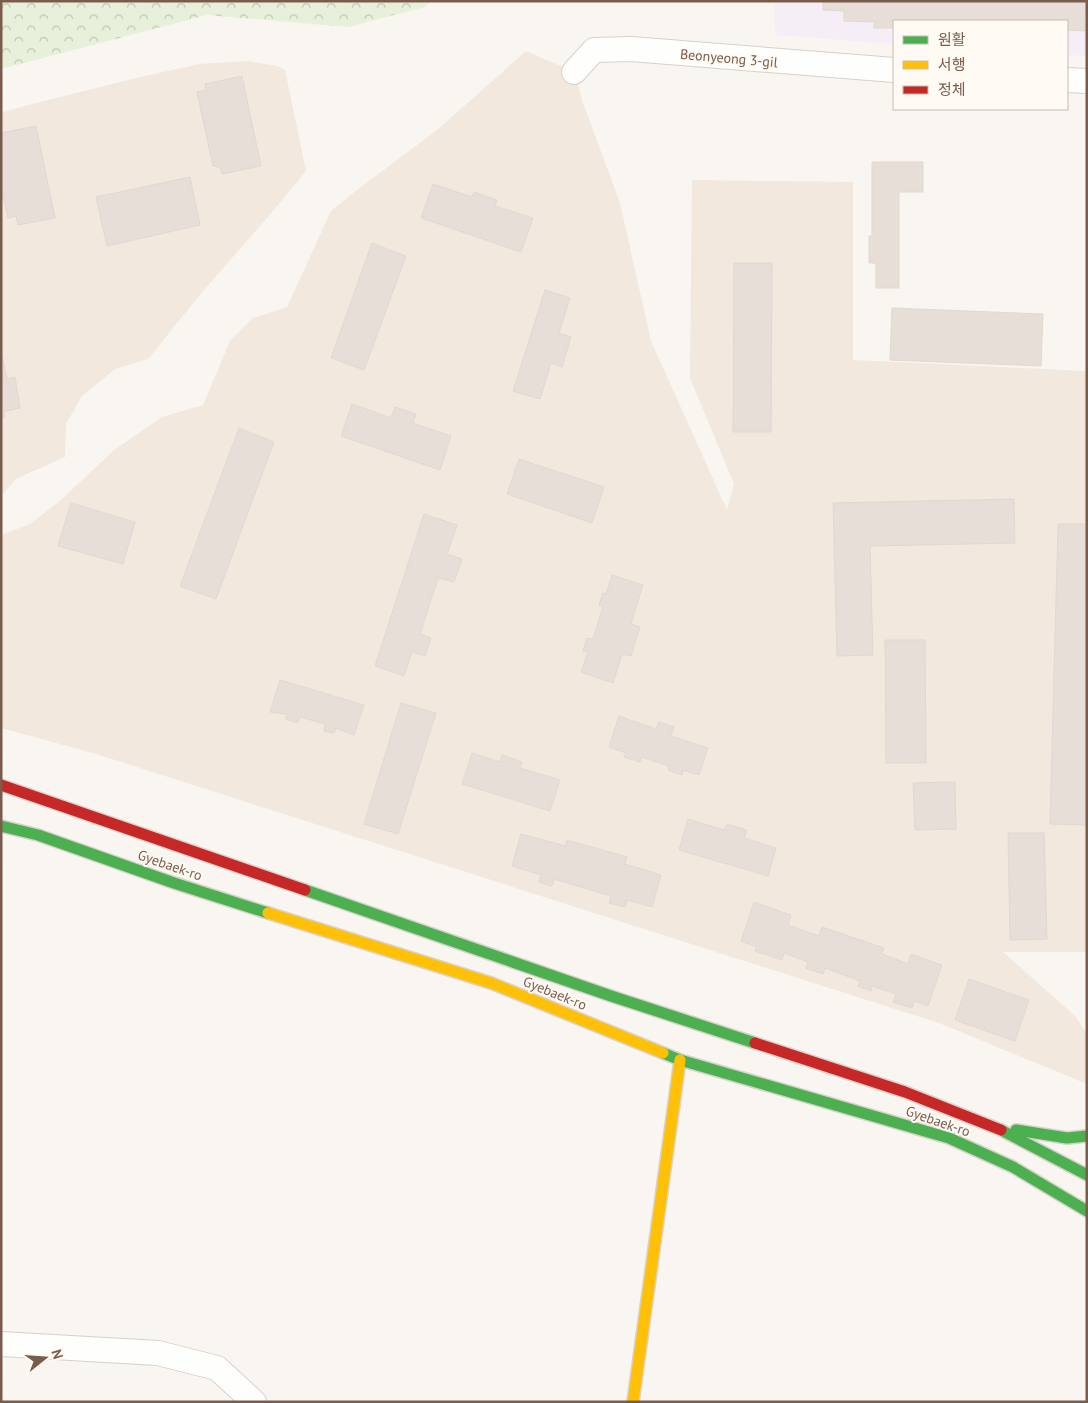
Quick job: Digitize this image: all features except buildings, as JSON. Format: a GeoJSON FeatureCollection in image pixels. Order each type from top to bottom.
{"type":"FeatureCollection","features":[{"type":"Feature","properties":{"kind":"street","name":"Beonyeong 3-gil"},"geometry":{"type":"LineString","coordinates":[[574,72],[594,50],[631,50],[893,70]]}},
{"type":"Feature","properties":{"kind":"street"},"geometry":{"type":"LineString","coordinates":[[1068,80],[1087,81]]}},
{"type":"Feature","properties":{"kind":"street","name":"Gyebaek-ro"},"geometry":{"type":"LineString","coordinates":[[1,785],[611,996],[905,1092],[998,1128],[1087,1175]]}},
{"type":"Feature","properties":{"kind":"street","name":"Gyebaek-ro"},"geometry":{"type":"LineString","coordinates":[[1,826],[38,835],[174,883],[491,983],[680,1060],[949,1138],[1013,1167],[1087,1212]]}},
{"type":"Feature","properties":{"kind":"street"},"geometry":{"type":"LineString","coordinates":[[633,1402],[680,1060]]}},
{"type":"Feature","properties":{"kind":"street"},"geometry":{"type":"LineString","coordinates":[[998,1128],[1067,1138],[1087,1136]]}},
{"type":"Feature","properties":{"kind":"street"},"geometry":{"type":"LineString","coordinates":[[1,1344],[158,1353],[217,1368],[254,1402]]}},
{"type":"Feature","properties":{"kind":"shaded area"},"geometry":{"type":"Polygon","coordinates":[[[774,1],[1087,1],[1087,56],[1068,55],[1068,20],[893,20],[893,44],[775,35],[774,1]]]}},
{"type":"Feature","properties":{"kind":"shaded area"},"geometry":{"type":"Polygon","coordinates":[[[526,51],[574,72],[583,103],[620,203],[651,341],[727,510],[734,484],[690,378],[692,180],[853,182],[853,360],[1087,371],[1087,952],[1003,952],[1076,1017],[1087,1034],[1087,1084],[939,1023],[93,753],[1,728],[1,535],[30,524],[61,500],[113,451],[162,417],[203,405],[230,341],[253,318],[287,307],[331,211],[437,130],[526,51]]]}},
{"type":"Feature","properties":{"kind":"shaded area"},"geometry":{"type":"Polygon","coordinates":[[[247,61],[278,66],[285,70],[306,171],[203,291],[148,359],[115,369],[82,396],[66,424],[65,457],[16,479],[1,496],[1,111],[4,112],[136,78],[200,64],[247,61]]]}},
{"type":"Feature","properties":{"kind":"green space"},"geometry":{"type":"Polygon","coordinates":[[[1,1],[431,1],[425,7],[348,27],[207,15],[1,69],[1,1]]]}},
{"type":"Feature","properties":{"kind":"traffic: fast"},"geometry":{"type":"LineString","coordinates":[[1,826],[38,835],[174,883],[268,913]]}},
{"type":"Feature","properties":{"kind":"traffic: fast"},"geometry":{"type":"LineString","coordinates":[[305,890],[611,996],[755,1043]]}},
{"type":"Feature","properties":{"kind":"traffic: fast"},"geometry":{"type":"LineString","coordinates":[[663,1053],[680,1060],[949,1138],[1013,1167],[1087,1211]]}},
{"type":"Feature","properties":{"kind":"traffic: fast"},"geometry":{"type":"LineString","coordinates":[[1001,1130],[1087,1175]]}},
{"type":"Feature","properties":{"kind":"traffic: fast"},"geometry":{"type":"LineString","coordinates":[[1016,1130],[1067,1138],[1087,1136]]}},
{"type":"Feature","properties":{"kind":"traffic: slow"},"geometry":{"type":"LineString","coordinates":[[268,913],[491,983],[663,1053]]}},
{"type":"Feature","properties":{"kind":"traffic: slow"},"geometry":{"type":"LineString","coordinates":[[633,1402],[680,1060]]}},
{"type":"Feature","properties":{"kind":"traffic: jam"},"geometry":{"type":"LineString","coordinates":[[1,785],[305,890]]}},
{"type":"Feature","properties":{"kind":"traffic: jam"},"geometry":{"type":"LineString","coordinates":[[755,1043],[905,1092],[1001,1130]]}}]}
